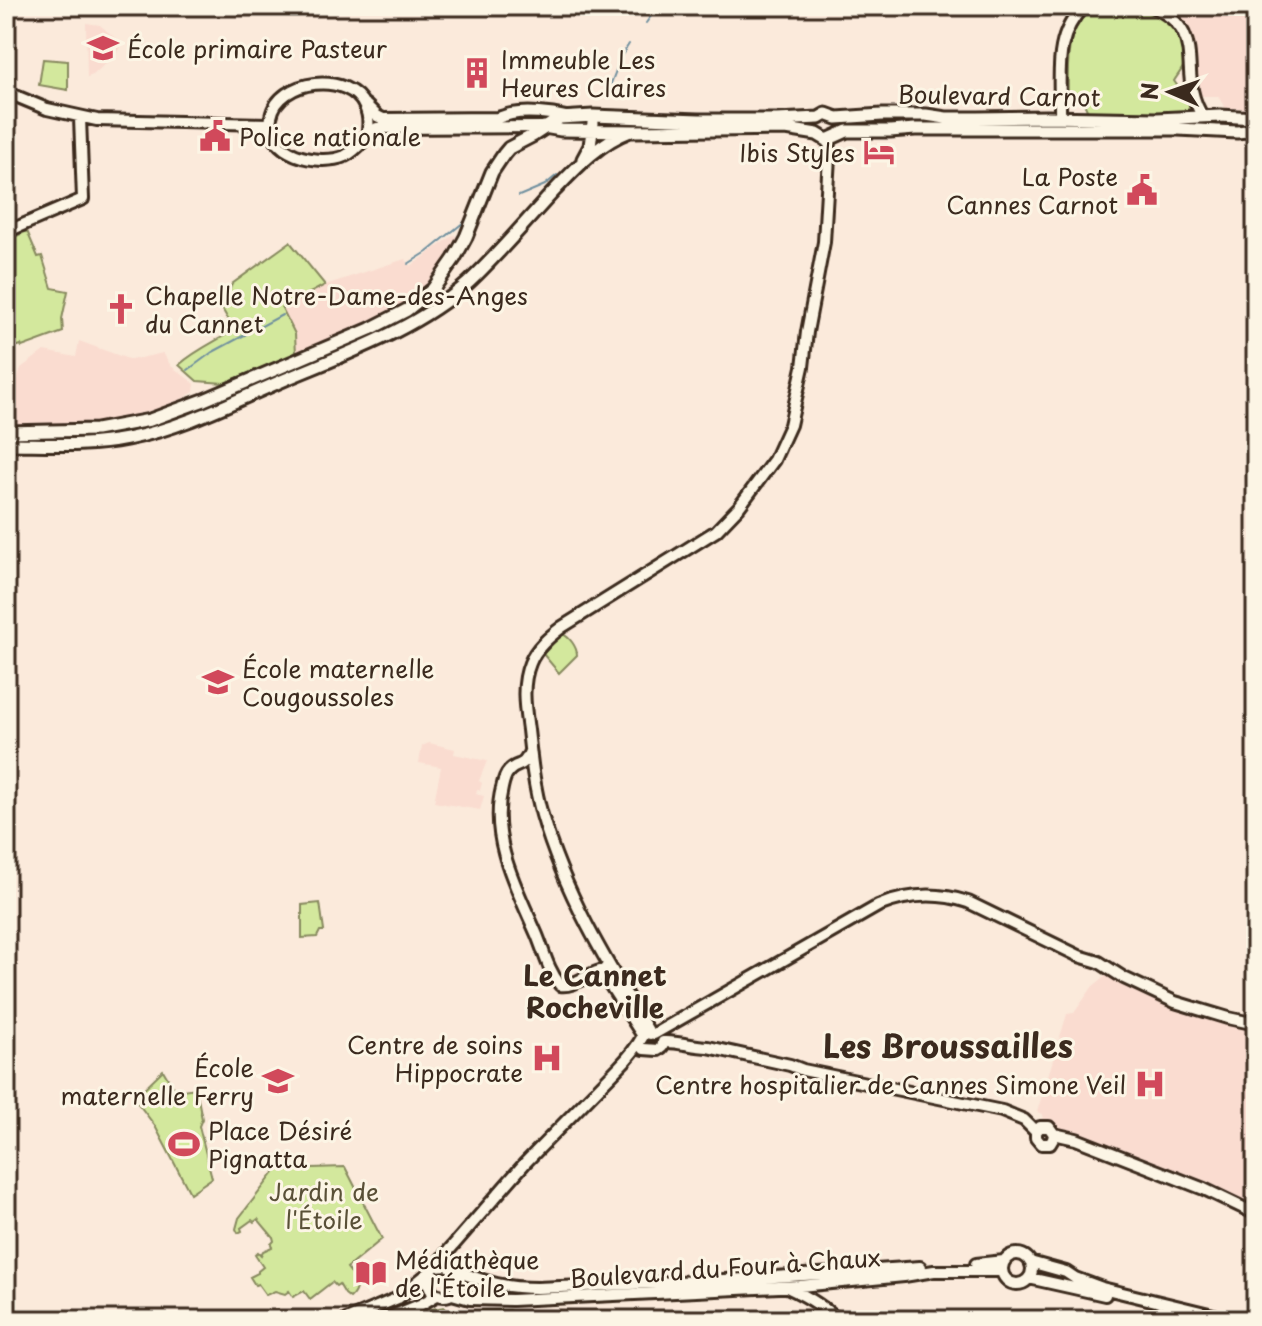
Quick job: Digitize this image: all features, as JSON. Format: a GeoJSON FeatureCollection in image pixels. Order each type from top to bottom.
{"type":"FeatureCollection","features":[{"type":"Feature","properties":{"kind":"main road"},"geometry":{"type":"LineString","coordinates":[[6,432],[96,430],[150,420],[370,329],[407,310],[433,289],[454,259],[492,172],[504,154],[509,148],[556,119],[593,116],[709,120],[819,118],[826,114],[837,118],[841,125],[834,137],[823,138],[817,134],[786,129],[630,131],[544,127]]}},
{"type":"Feature","properties":{"kind":"main road","name":"Boulevard Carnot"},"geometry":{"type":"LineString","coordinates":[[837,118],[882,115],[1256,118]]}},
{"type":"Feature","properties":{"kind":"main road"},"geometry":{"type":"LineString","coordinates":[[581,163],[589,149],[593,116]]}},
{"type":"Feature","properties":{"kind":"main road"},"geometry":{"type":"LineString","coordinates":[[817,134],[819,118]]}},
{"type":"Feature","properties":{"kind":"main road","name":"Boulevard Carnot"},"geometry":{"type":"LineString","coordinates":[[834,137],[852,131],[915,129],[1256,130]]}},
{"type":"Feature","properties":{"kind":"main road"},"geometry":{"type":"LineString","coordinates":[[6,444],[93,443],[152,433],[234,402],[373,342],[425,315],[455,294],[482,270],[581,163],[612,139],[630,131]]}},
{"type":"Feature","properties":{"kind":"street"},"geometry":{"type":"LineString","coordinates":[[1060,117],[1062,42],[1071,21],[1084,6]]}},
{"type":"Feature","properties":{"kind":"street"},"geometry":{"type":"LineString","coordinates":[[1151,6],[1171,17],[1184,34],[1190,55],[1191,89],[1203,117]]}},
{"type":"Feature","properties":{"kind":"street"},"geometry":{"type":"LineString","coordinates":[[544,127],[377,128],[363,144],[347,155],[316,160],[299,156],[282,146],[270,124],[275,106],[283,97],[310,84],[345,88],[383,119],[497,118],[515,114],[566,117]]}},
{"type":"Feature","properties":{"kind":"street"},"geometry":{"type":"LineString","coordinates":[[6,92],[47,109],[80,118],[270,124]]}},
{"type":"Feature","properties":{"kind":"street"},"geometry":{"type":"LineString","coordinates":[[1047,117],[1056,107],[1059,95]]}},
{"type":"Feature","properties":{"kind":"street"},"geometry":{"type":"LineString","coordinates":[[365,104],[369,122],[367,137]]}},
{"type":"Feature","properties":{"kind":"street"},"geometry":{"type":"LineString","coordinates":[[6,232],[83,199],[80,118]]}},
{"type":"Feature","properties":{"kind":"street"},"geometry":{"type":"LineString","coordinates":[[652,1038],[579,912],[564,876],[542,814],[534,780],[524,686],[530,663],[541,645],[568,622],[716,531],[765,475],[784,441],[800,383],[823,251],[834,137]]}},
{"type":"Feature","properties":{"kind":"street"},"geometry":{"type":"LineString","coordinates":[[530,751],[521,765],[509,771],[502,787],[499,817],[501,839],[514,885],[550,969],[562,986],[604,970],[608,965]]}},
{"type":"Feature","properties":{"kind":"street"},"geometry":{"type":"LineString","coordinates":[[521,765],[534,780]]}},
{"type":"Feature","properties":{"kind":"street"},"geometry":{"type":"LineString","coordinates":[[346,1320],[398,1298],[433,1269],[525,1163],[628,1058],[632,1049],[878,906],[901,898],[930,895],[968,902],[1079,956],[1099,962],[1124,978],[1175,1002],[1256,1024]]}},
{"type":"Feature","properties":{"kind":"street"},"geometry":{"type":"LineString","coordinates":[[590,973],[607,980],[652,1038],[708,1047],[988,1108],[1020,1118],[1036,1132],[1046,1126],[1054,1134],[1076,1139],[1190,1184],[1256,1214]]}},
{"type":"Feature","properties":{"kind":"street"},"geometry":{"type":"LineString","coordinates":[[433,1269],[428,1283],[432,1292],[443,1297],[452,1294],[459,1287],[455,1269],[456,1244]]}},
{"type":"Feature","properties":{"kind":"street"},"geometry":{"type":"LineString","coordinates":[[1030,1262],[1032,1271],[1021,1284],[1005,1280],[1002,1266],[1009,1256],[1016,1254],[1102,1288],[1234,1320]]}},
{"type":"Feature","properties":{"kind":"street"},"geometry":{"type":"LineString","coordinates":[[433,1269],[447,1265],[455,1269]]}},
{"type":"Feature","properties":{"kind":"street","name":"Boulevard du Four à Chaux"},"geometry":{"type":"LineString","coordinates":[[455,1269],[485,1282],[511,1288],[904,1276],[1002,1266]]}},
{"type":"Feature","properties":{"kind":"street"},"geometry":{"type":"LineString","coordinates":[[1029,1278],[1212,1320]]}},
{"type":"Feature","properties":{"kind":"street"},"geometry":{"type":"LineString","coordinates":[[747,1279],[779,1282],[786,1287],[800,1289],[837,1320]]}},
{"type":"Feature","properties":{"kind":"street"},"geometry":{"type":"LineString","coordinates":[[815,1302],[813,1294],[817,1279]]}},
{"type":"Feature","properties":{"kind":"street","name":"Boulevard du Four à Chaux"},"geometry":{"type":"LineString","coordinates":[[800,1289],[817,1279]]}},
{"type":"Feature","properties":{"kind":"street","name":"Boulevard du Four à Chaux"},"geometry":{"type":"LineString","coordinates":[[452,1294],[470,1299],[512,1300],[786,1287]]}},
{"type":"Feature","properties":{"kind":"street"},"geometry":{"type":"LineString","coordinates":[[383,1320],[437,1295]]}},
{"type":"Feature","properties":{"kind":"street"},"geometry":{"type":"LineString","coordinates":[[420,1305],[470,1299]]}},
{"type":"Feature","properties":{"kind":"shaded area"},"geometry":{"type":"Polygon","coordinates":[[[1164,6],[1256,6],[1256,108],[1225,108],[1218,96],[1198,96],[1191,37],[1182,20],[1164,6]]]}},
{"type":"Feature","properties":{"kind":"shaded area","name":"École primaire Pasteur"},"geometry":{"type":"Polygon","coordinates":[[[86,23],[100,25],[122,44],[115,55],[87,77],[86,23]]]}},
{"type":"Feature","properties":{"kind":"shaded area"},"geometry":{"type":"Polygon","coordinates":[[[454,235],[458,237],[445,261],[411,300],[366,325],[296,354],[295,334],[282,308],[325,285],[405,259],[411,266],[454,235]]]}},
{"type":"Feature","properties":{"kind":"shaded area"},"geometry":{"type":"Polygon","coordinates":[[[79,341],[131,360],[163,353],[171,366],[195,384],[194,392],[170,406],[98,425],[6,427],[6,414],[21,368],[44,351],[76,357],[79,341]]]}},
{"type":"Feature","properties":{"kind":"shaded area"},"geometry":{"type":"Polygon","coordinates":[[[429,743],[455,749],[454,754],[487,761],[479,781],[482,783],[480,790],[477,789],[476,794],[484,796],[480,810],[434,802],[441,767],[419,763],[422,746],[429,743]]]}},
{"type":"Feature","properties":{"kind":"shaded area","name":"Centre hospitalier de Cannes Simone Veil"},"geometry":{"type":"Polygon","coordinates":[[[1107,975],[1192,1015],[1256,1031],[1256,1206],[1042,1120],[1043,1114],[1037,1112],[1067,1014],[1074,1013],[1093,986],[1107,975]]]}},
{"type":"Feature","properties":{"kind":"green space"},"geometry":{"type":"Polygon","coordinates":[[[1095,6],[1144,8],[1171,25],[1183,43],[1185,53],[1183,66],[1174,81],[1191,105],[1186,112],[1088,112],[1082,99],[1068,99],[1068,60],[1072,36],[1077,25],[1095,6]]]}},
{"type":"Feature","properties":{"kind":"green space"},"geometry":{"type":"Polygon","coordinates":[[[43,59],[68,61],[68,90],[39,85],[43,59]]]}},
{"type":"Feature","properties":{"kind":"green space"},"geometry":{"type":"Polygon","coordinates":[[[27,231],[38,257],[42,256],[52,288],[68,291],[62,319],[63,332],[9,349],[11,355],[6,356],[6,241],[27,231]]]}},
{"type":"Feature","properties":{"kind":"green space"},"geometry":{"type":"Polygon","coordinates":[[[290,242],[325,285],[282,308],[295,334],[296,354],[224,383],[197,381],[179,365],[234,330],[220,305],[232,284],[290,242]]]}},
{"type":"Feature","properties":{"kind":"green space"},"geometry":{"type":"Polygon","coordinates":[[[562,634],[572,642],[577,655],[559,673],[543,654],[562,634]]]}},
{"type":"Feature","properties":{"kind":"green space"},"geometry":{"type":"Polygon","coordinates":[[[320,903],[324,931],[320,931],[317,937],[302,938],[302,905],[320,903]]]}},
{"type":"Feature","properties":{"kind":"green space","name":"Place Désiré Pignatta"},"geometry":{"type":"Polygon","coordinates":[[[163,1070],[175,1091],[196,1088],[202,1119],[199,1126],[212,1178],[190,1193],[155,1126],[134,1098],[163,1070]]]}},
{"type":"Feature","properties":{"kind":"green space","name":"Jardin de l'Étoile"},"geometry":{"type":"Polygon","coordinates":[[[345,1167],[382,1239],[347,1268],[356,1283],[353,1294],[350,1298],[339,1284],[336,1286],[332,1282],[310,1299],[304,1291],[293,1297],[289,1291],[266,1295],[250,1277],[263,1267],[255,1255],[258,1252],[261,1255],[272,1247],[273,1237],[258,1219],[252,1220],[238,1233],[239,1218],[277,1169],[345,1167]]]}},
{"type":"Feature","properties":{"kind":"green space"},"geometry":{"type":"Polygon","coordinates":[[[444,1307],[455,1320],[399,1320],[426,1310],[444,1307]]]}},
{"type":"Feature","properties":{"kind":"green space"},"geometry":{"type":"Polygon","coordinates":[[[509,1310],[516,1314],[518,1320],[467,1320],[471,1311],[509,1310]]]}},
{"type":"Feature","properties":{"kind":"waterway"},"geometry":{"type":"LineString","coordinates":[[646,23],[658,6]]}},
{"type":"Feature","properties":{"kind":"waterway"},"geometry":{"type":"LineString","coordinates":[[610,86],[629,44]]}},
{"type":"Feature","properties":{"kind":"waterway"},"geometry":{"type":"LineString","coordinates":[[519,196],[545,185],[557,175]]}},
{"type":"Feature","properties":{"kind":"waterway"},"geometry":{"type":"LineString","coordinates":[[408,264],[464,222]]}},
{"type":"Feature","properties":{"kind":"waterway"},"geometry":{"type":"LineString","coordinates":[[188,370],[211,353],[282,315]]}},
{"type":"Feature","properties":{"kind":"place","name":"École primaire Pasteur"},"geometry":{"type":"Point","coordinates":[103,48]}},
{"type":"Feature","properties":{"kind":"place","name":"Immeuble Les Heures Claires"},"geometry":{"type":"Point","coordinates":[477,73]}},
{"type":"Feature","properties":{"kind":"place","name":"Police nationale"},"geometry":{"type":"Point","coordinates":[215,136]}},
{"type":"Feature","properties":{"kind":"place","name":"Ibis Styles"},"geometry":{"type":"Point","coordinates":[879,152]}},
{"type":"Feature","properties":{"kind":"place","name":"La Poste Cannes Carnot"},"geometry":{"type":"Point","coordinates":[1142,190]}},
{"type":"Feature","properties":{"kind":"place","name":"Chapelle Notre-Dame-des-Anges du Cannet"},"geometry":{"type":"Point","coordinates":[121,309]}},
{"type":"Feature","properties":{"kind":"place","name":"École maternelle Cougoussoles"},"geometry":{"type":"Point","coordinates":[218,682]}},
{"type":"Feature","properties":{"kind":"place","name":"Centre de soins Hippocrate"},"geometry":{"type":"Point","coordinates":[547,1058]}},
{"type":"Feature","properties":{"kind":"place","name":"École maternelle Ferry"},"geometry":{"type":"Point","coordinates":[278,1081]}},
{"type":"Feature","properties":{"kind":"place","name":"Centre hospitalier de Cannes Simone Veil"},"geometry":{"type":"Point","coordinates":[1150,1084]}},
{"type":"Feature","properties":{"kind":"place","name":"Place Désiré Pignatta"},"geometry":{"type":"Point","coordinates":[184,1144]}},
{"type":"Feature","properties":{"kind":"place","name":"Médiathèque de l'Étoile"},"geometry":{"type":"Point","coordinates":[371,1273]}},
{"type":"Feature","properties":{"kind":"district","name":"Le Cannet Rocheville"},"geometry":{"type":"Point","coordinates":[595,990]}},
{"type":"Feature","properties":{"kind":"district","name":"Les Broussailles"},"geometry":{"type":"Point","coordinates":[948,1045]}}]}
